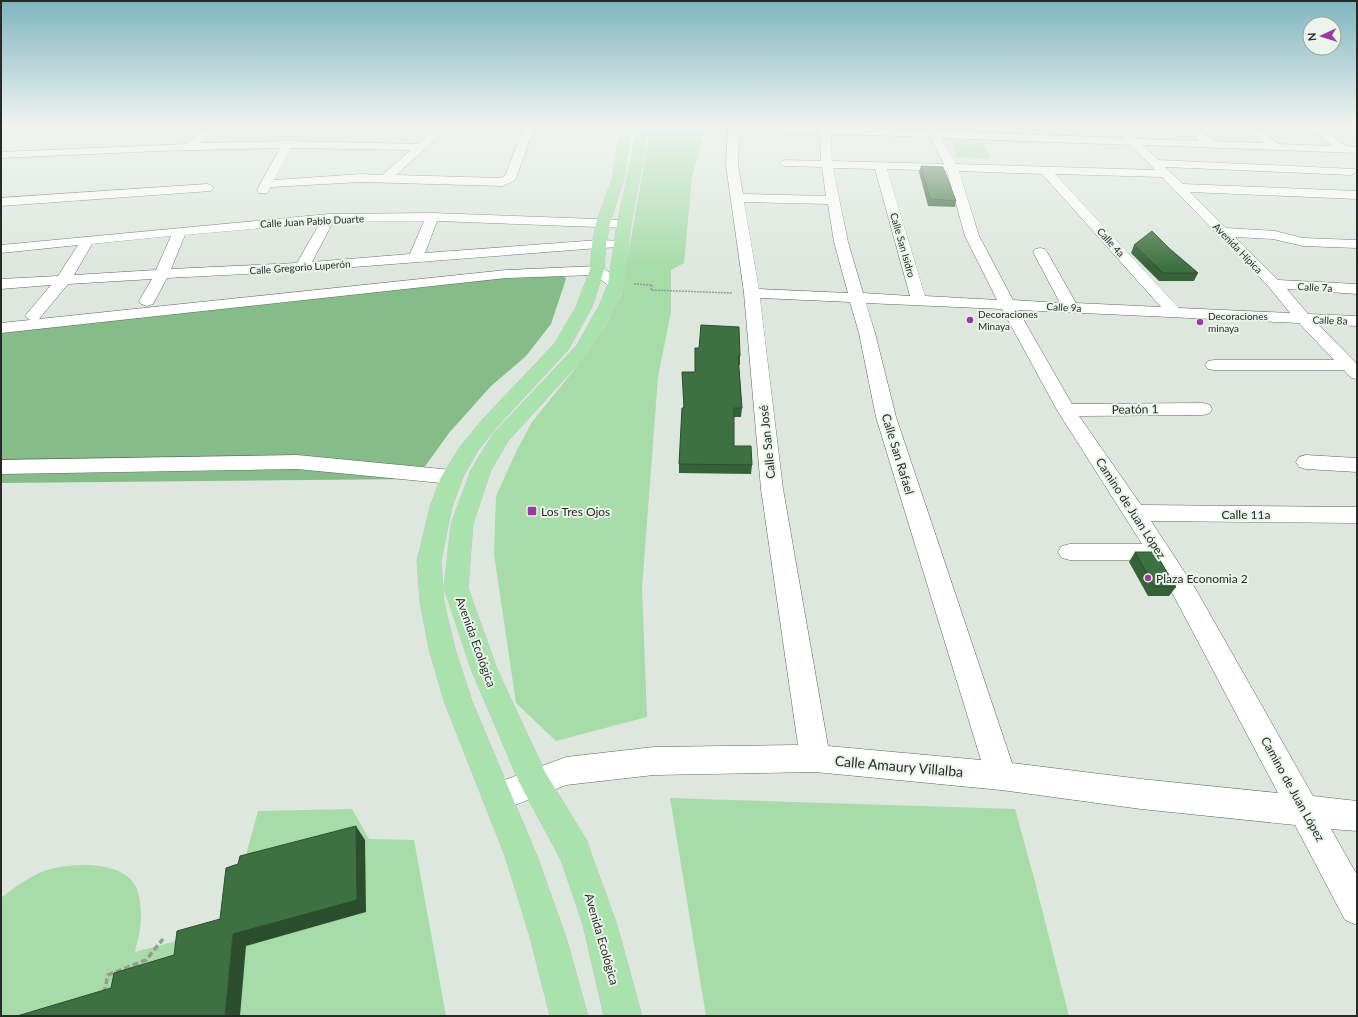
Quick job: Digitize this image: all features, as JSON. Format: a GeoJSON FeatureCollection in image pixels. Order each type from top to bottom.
{"type":"FeatureCollection","features":[{"type":"Feature","properties":{"kind":"main road"},"geometry":{"type":"LineString","coordinates":[[569,1016],[548,937],[521,856],[458,701],[442,649],[432,602],[429,561],[441,507],[452,478],[470,447],[490,423],[562,346],[584,307],[597,270],[599,244],[603,224],[619,172]]}},
{"type":"Feature","properties":{"kind":"main road","name":"Avenida Ecológica"},"geometry":{"type":"LineString","coordinates":[[623,1016],[600,925],[575,853],[534,782],[484,670],[456,588],[462,524],[481,470],[500,438],[584,347],[608,304],[616,284],[624,224],[634,172]]}},
{"type":"Feature","properties":{"kind":"street"},"geometry":{"type":"LineString","coordinates":[[272,172],[264,187],[362,178],[490,183],[502,182],[510,178],[512,172]]}},
{"type":"Feature","properties":{"kind":"street"},"geometry":{"type":"LineString","coordinates":[[385,179],[393,172]]}},
{"type":"Feature","properties":{"kind":"street","name":"Calle San José"},"geometry":{"type":"LineString","coordinates":[[733,172],[752,293],[772,489],[815,758]]}},
{"type":"Feature","properties":{"kind":"street","name":"Calle San Rafael"},"geometry":{"type":"LineString","coordinates":[[828,172],[841,242],[857,298],[886,417],[1001,776]]}},
{"type":"Feature","properties":{"kind":"street","name":"Calle San Isidro"},"geometry":{"type":"LineString","coordinates":[[882,172],[919,301]]}},
{"type":"Feature","properties":{"kind":"street","name":"Camino de Juan López"},"geometry":{"type":"LineString","coordinates":[[953,172],[972,236],[1007,305],[1066,410],[1135,513],[1186,595],[1357,908]]}},
{"type":"Feature","properties":{"kind":"street","name":"Calle 4a"},"geometry":{"type":"LineString","coordinates":[[1047,172],[1175,313]]}},
{"type":"Feature","properties":{"kind":"street"},"geometry":{"type":"LineString","coordinates":[[1104,172],[1166,174]]}},
{"type":"Feature","properties":{"kind":"street","name":"Avenida Hípica"},"geometry":{"type":"LineString","coordinates":[[1166,174],[1274,284],[1304,319],[1355,371]]}},
{"type":"Feature","properties":{"kind":"street"},"geometry":{"type":"LineString","coordinates":[[1,202],[207,188]]}},
{"type":"Feature","properties":{"kind":"street"},"geometry":{"type":"LineString","coordinates":[[1180,188],[1357,194]]}},
{"type":"Feature","properties":{"kind":"street"},"geometry":{"type":"LineString","coordinates":[[737,198],[833,200]]}},
{"type":"Feature","properties":{"kind":"street"},"geometry":{"type":"LineString","coordinates":[[416,258],[432,217]]}},
{"type":"Feature","properties":{"kind":"street","name":"Calle Juan Pablo Duarte"},"geometry":{"type":"LineString","coordinates":[[1,249],[329,218],[432,217],[624,224]]}},
{"type":"Feature","properties":{"kind":"street"},"geometry":{"type":"LineString","coordinates":[[302,267],[329,218]]}},
{"type":"Feature","properties":{"kind":"street"},"geometry":{"type":"LineString","coordinates":[[1275,235],[1280,231],[1286,230],[1357,233]]}},
{"type":"Feature","properties":{"kind":"street"},"geometry":{"type":"LineString","coordinates":[[147,302],[162,274],[180,231]]}},
{"type":"Feature","properties":{"kind":"street"},"geometry":{"type":"LineString","coordinates":[[1223,232],[1275,235],[1302,242],[1357,244]]}},
{"type":"Feature","properties":{"kind":"street"},"geometry":{"type":"LineString","coordinates":[[33,316],[63,280],[88,240]]}},
{"type":"Feature","properties":{"kind":"street","name":"Calle Gregorio Luperón"},"geometry":{"type":"LineString","coordinates":[[1,284],[302,267],[599,244],[621,244]]}},
{"type":"Feature","properties":{"kind":"street"},"geometry":{"type":"LineString","coordinates":[[1040,252],[1071,308]]}},
{"type":"Feature","properties":{"kind":"street"},"geometry":{"type":"LineString","coordinates":[[1,328],[506,274],[597,270],[616,284]]}},
{"type":"Feature","properties":{"kind":"street","name":"Calle 7a"},"geometry":{"type":"LineString","coordinates":[[1274,284],[1357,289]]}},
{"type":"Feature","properties":{"kind":"street","name":"Calle 9a"},"geometry":{"type":"LineString","coordinates":[[752,293],[1304,319]]}},
{"type":"Feature","properties":{"kind":"street","name":"Calle 8a"},"geometry":{"type":"LineString","coordinates":[[1304,319],[1357,321]]}},
{"type":"Feature","properties":{"kind":"street"},"geometry":{"type":"LineString","coordinates":[[1214,365],[1355,371]]}},
{"type":"Feature","properties":{"kind":"street","name":"Peatón 1"},"geometry":{"type":"LineString","coordinates":[[1066,410],[1203,409]]}},
{"type":"Feature","properties":{"kind":"street"},"geometry":{"type":"LineString","coordinates":[[1,467],[297,462],[452,478]]}},
{"type":"Feature","properties":{"kind":"street"},"geometry":{"type":"LineString","coordinates":[[1306,462],[1357,465]]}},
{"type":"Feature","properties":{"kind":"street","name":"Calle 11a"},"geometry":{"type":"LineString","coordinates":[[1135,513],[1353,519]]}},
{"type":"Feature","properties":{"kind":"street"},"geometry":{"type":"LineString","coordinates":[[1070,552],[1159,552]]}},
{"type":"Feature","properties":{"kind":"street","name":"Calle Amaury Villalba"},"geometry":{"type":"LineString","coordinates":[[496,797],[566,771],[654,760],[815,758],[1001,776],[1141,794],[1305,811]]}},
{"type":"Feature","properties":{"kind":"street"},"geometry":{"type":"LineString","coordinates":[[1305,811],[1357,816]]}},
{"type":"Feature","properties":{"kind":"path"},"geometry":{"type":"LineString","coordinates":[[652,285],[651,290],[709,292]]}},
{"type":"Feature","properties":{"kind":"path"},"geometry":{"type":"LineString","coordinates":[[103,1001],[108,975],[146,960],[163,939]]}},
{"type":"Feature","properties":{"kind":"green space"},"geometry":{"type":"Polygon","coordinates":[[[643,172],[693,172],[684,263],[671,270],[671,312],[658,377],[642,588],[647,717],[556,741],[516,703],[494,554],[496,496],[517,450],[532,422],[574,370],[604,328],[621,295],[643,172]]]}},
{"type":"Feature","properties":{"kind":"green space"},"geometry":{"type":"Polygon","coordinates":[[[556,273],[566,278],[551,324],[526,356],[491,386],[449,433],[416,479],[1,483],[1,332],[491,276],[556,273]]]}},
{"type":"Feature","properties":{"kind":"green space"},"geometry":{"type":"Polygon","coordinates":[[[670,798],[1015,809],[1069,1016],[706,1016],[670,798]]]}},
{"type":"Feature","properties":{"kind":"green space"},"geometry":{"type":"Polygon","coordinates":[[[352,809],[369,839],[414,840],[446,1016],[1,1016],[1,898],[29,878],[50,869],[78,865],[107,867],[120,872],[130,879],[137,889],[141,909],[140,929],[135,952],[234,926],[239,881],[258,811],[352,809]]]}},
{"type":"Feature","properties":{"kind":"building"},"geometry":{"type":"Polygon","coordinates":[[[923,172],[945,172],[956,201],[930,199],[923,172]]]}},
{"type":"Feature","properties":{"kind":"building"},"geometry":{"type":"Polygon","coordinates":[[[1152,231],[1198,273],[1163,273],[1134,245],[1152,231]]]}},
{"type":"Feature","properties":{"kind":"building"},"geometry":{"type":"Polygon","coordinates":[[[701,325],[739,327],[740,356],[738,356],[742,408],[734,408],[734,446],[751,446],[752,465],[679,464],[682,408],[684,408],[682,372],[695,372],[695,348],[699,348],[701,325]]]}},
{"type":"Feature","properties":{"kind":"building"},"geometry":{"type":"Polygon","coordinates":[[[1135,552],[1155,552],[1176,587],[1154,586],[1135,552]]]}},
{"type":"Feature","properties":{"kind":"building"},"geometry":{"type":"Polygon","coordinates":[[[356,826],[357,900],[233,934],[225,1016],[17,1016],[111,988],[114,973],[174,955],[177,931],[220,919],[226,868],[238,864],[240,856],[356,826]]]}},
{"type":"Feature","properties":{"kind":"place","name":"Decoraciones Minaya"},"geometry":{"type":"Point","coordinates":[970,320]}},
{"type":"Feature","properties":{"kind":"place","name":"Decoraciones minaya"},"geometry":{"type":"Point","coordinates":[1200,322]}},
{"type":"Feature","properties":{"kind":"place","name":"Los Tres Ojos"},"geometry":{"type":"Point","coordinates":[532,511]}},
{"type":"Feature","properties":{"kind":"place","name":"Plaza Economia 2"},"geometry":{"type":"Point","coordinates":[1148,578]}}]}
